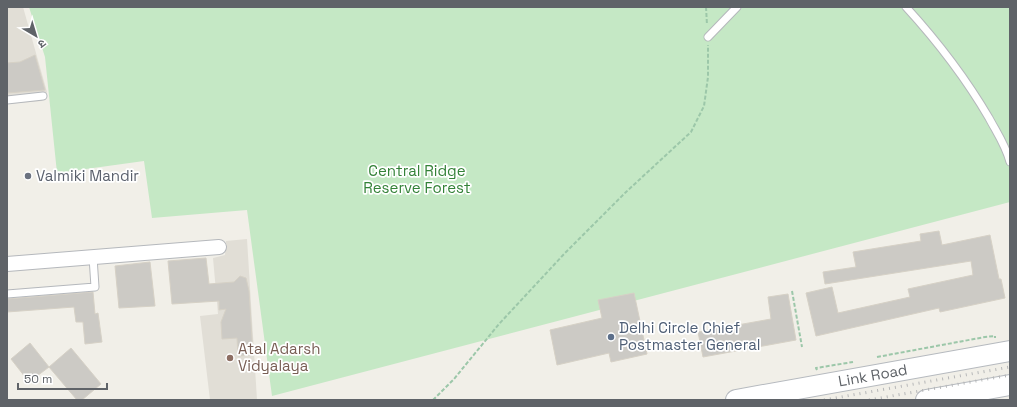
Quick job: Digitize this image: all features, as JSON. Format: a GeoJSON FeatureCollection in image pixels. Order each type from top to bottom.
{"type":"FeatureCollection","features":[{"type":"Feature","properties":{"kind":"main road","name":"Link Road"},"geometry":{"type":"LineString","coordinates":[[736,400],[1010,351]]}},
{"type":"Feature","properties":{"kind":"main road"},"geometry":{"type":"LineString","coordinates":[[926,400],[1010,384]]}},
{"type":"Feature","properties":{"kind":"street"},"geometry":{"type":"LineString","coordinates":[[7,264],[219,247]]}},
{"type":"Feature","properties":{"kind":"lane"},"geometry":{"type":"LineString","coordinates":[[708,36],[737,7]]}},
{"type":"Feature","properties":{"kind":"lane"},"geometry":{"type":"LineString","coordinates":[[906,7],[930,33],[965,80],[1007,150],[1010,162]]}},
{"type":"Feature","properties":{"kind":"lane"},"geometry":{"type":"LineString","coordinates":[[7,100],[43,96]]}},
{"type":"Feature","properties":{"kind":"lane"},"geometry":{"type":"LineString","coordinates":[[7,294],[95,287],[92,257]]}},
{"type":"Feature","properties":{"kind":"path"},"geometry":{"type":"LineString","coordinates":[[433,400],[454,379],[499,324],[565,253],[626,192],[691,132],[704,106],[708,77],[706,7]]}},
{"type":"Feature","properties":{"kind":"path"},"geometry":{"type":"LineString","coordinates":[[792,291],[802,347]]}},
{"type":"Feature","properties":{"kind":"path"},"geometry":{"type":"LineString","coordinates":[[874,358],[985,337]]}},
{"type":"Feature","properties":{"kind":"path"},"geometry":{"type":"LineString","coordinates":[[824,366],[860,360]]}},
{"type":"Feature","properties":{"kind":"shaded area"},"geometry":{"type":"Polygon","coordinates":[[[7,7],[23,7],[47,92],[42,101],[7,104],[7,7]]]}},
{"type":"Feature","properties":{"kind":"shaded area","name":"Atal Adarsh Vidyalaya"},"geometry":{"type":"Polygon","coordinates":[[[247,239],[257,400],[210,400],[200,316],[218,314],[213,258],[225,255],[226,241],[247,239]]]}},
{"type":"Feature","properties":{"kind":"green space","name":"Central Ridge Reserve Forest"},"geometry":{"type":"Polygon","coordinates":[[[29,7],[1010,7],[1010,202],[272,396],[247,210],[152,218],[144,161],[57,173],[45,57],[29,7]]]}},
{"type":"Feature","properties":{"kind":"building"},"geometry":{"type":"Polygon","coordinates":[[[35,55],[45,90],[7,93],[7,63],[20,62],[35,55]]]}},
{"type":"Feature","properties":{"kind":"building"},"geometry":{"type":"Polygon","coordinates":[[[939,231],[942,245],[990,235],[999,279],[1001,279],[1005,298],[940,312],[939,308],[816,336],[806,293],[832,287],[838,313],[910,297],[908,289],[973,275],[971,261],[825,284],[823,272],[856,267],[853,252],[921,241],[920,234],[939,231]]]}},
{"type":"Feature","properties":{"kind":"building"},"geometry":{"type":"Polygon","coordinates":[[[206,258],[209,284],[234,282],[240,276],[246,278],[249,291],[253,355],[238,356],[237,338],[222,339],[221,322],[226,309],[219,310],[219,301],[172,304],[168,261],[206,258]]]}},
{"type":"Feature","properties":{"kind":"building"},"geometry":{"type":"Polygon","coordinates":[[[150,262],[155,306],[119,308],[115,266],[150,262]]]}},
{"type":"Feature","properties":{"kind":"building"},"geometry":{"type":"Polygon","coordinates":[[[93,292],[95,314],[98,313],[102,342],[85,344],[83,322],[76,322],[74,307],[7,312],[7,299],[93,292]]]}},
{"type":"Feature","properties":{"kind":"building"},"geometry":{"type":"Polygon","coordinates":[[[634,293],[647,354],[611,362],[609,353],[557,365],[550,330],[602,318],[598,300],[634,293]]]}},
{"type":"Feature","properties":{"kind":"building"},"geometry":{"type":"Polygon","coordinates":[[[788,294],[796,340],[703,357],[698,332],[771,319],[768,297],[788,294]]]}},
{"type":"Feature","properties":{"kind":"building"},"geometry":{"type":"Polygon","coordinates":[[[30,343],[49,367],[29,382],[11,359],[30,343]]]}},
{"type":"Feature","properties":{"kind":"building"},"geometry":{"type":"Polygon","coordinates":[[[71,348],[101,384],[82,400],[77,400],[49,367],[71,348]]]}},
{"type":"Feature","properties":{"kind":"railway"},"geometry":{"type":"LineString","coordinates":[[824,400],[1010,367]]}},
{"type":"Feature","properties":{"kind":"railway"},"geometry":{"type":"LineString","coordinates":[[869,400],[1010,375]]}},
{"type":"Feature","properties":{"kind":"place","name":"Valmiki Mandir"},"geometry":{"type":"Point","coordinates":[28,176]}},
{"type":"Feature","properties":{"kind":"place","name":"Delhi Circle Chief Postmaster General"},"geometry":{"type":"Point","coordinates":[611,337]}},
{"type":"Feature","properties":{"kind":"place","name":"Atal Adarsh Vidyalaya"},"geometry":{"type":"Point","coordinates":[230,358]}}]}
